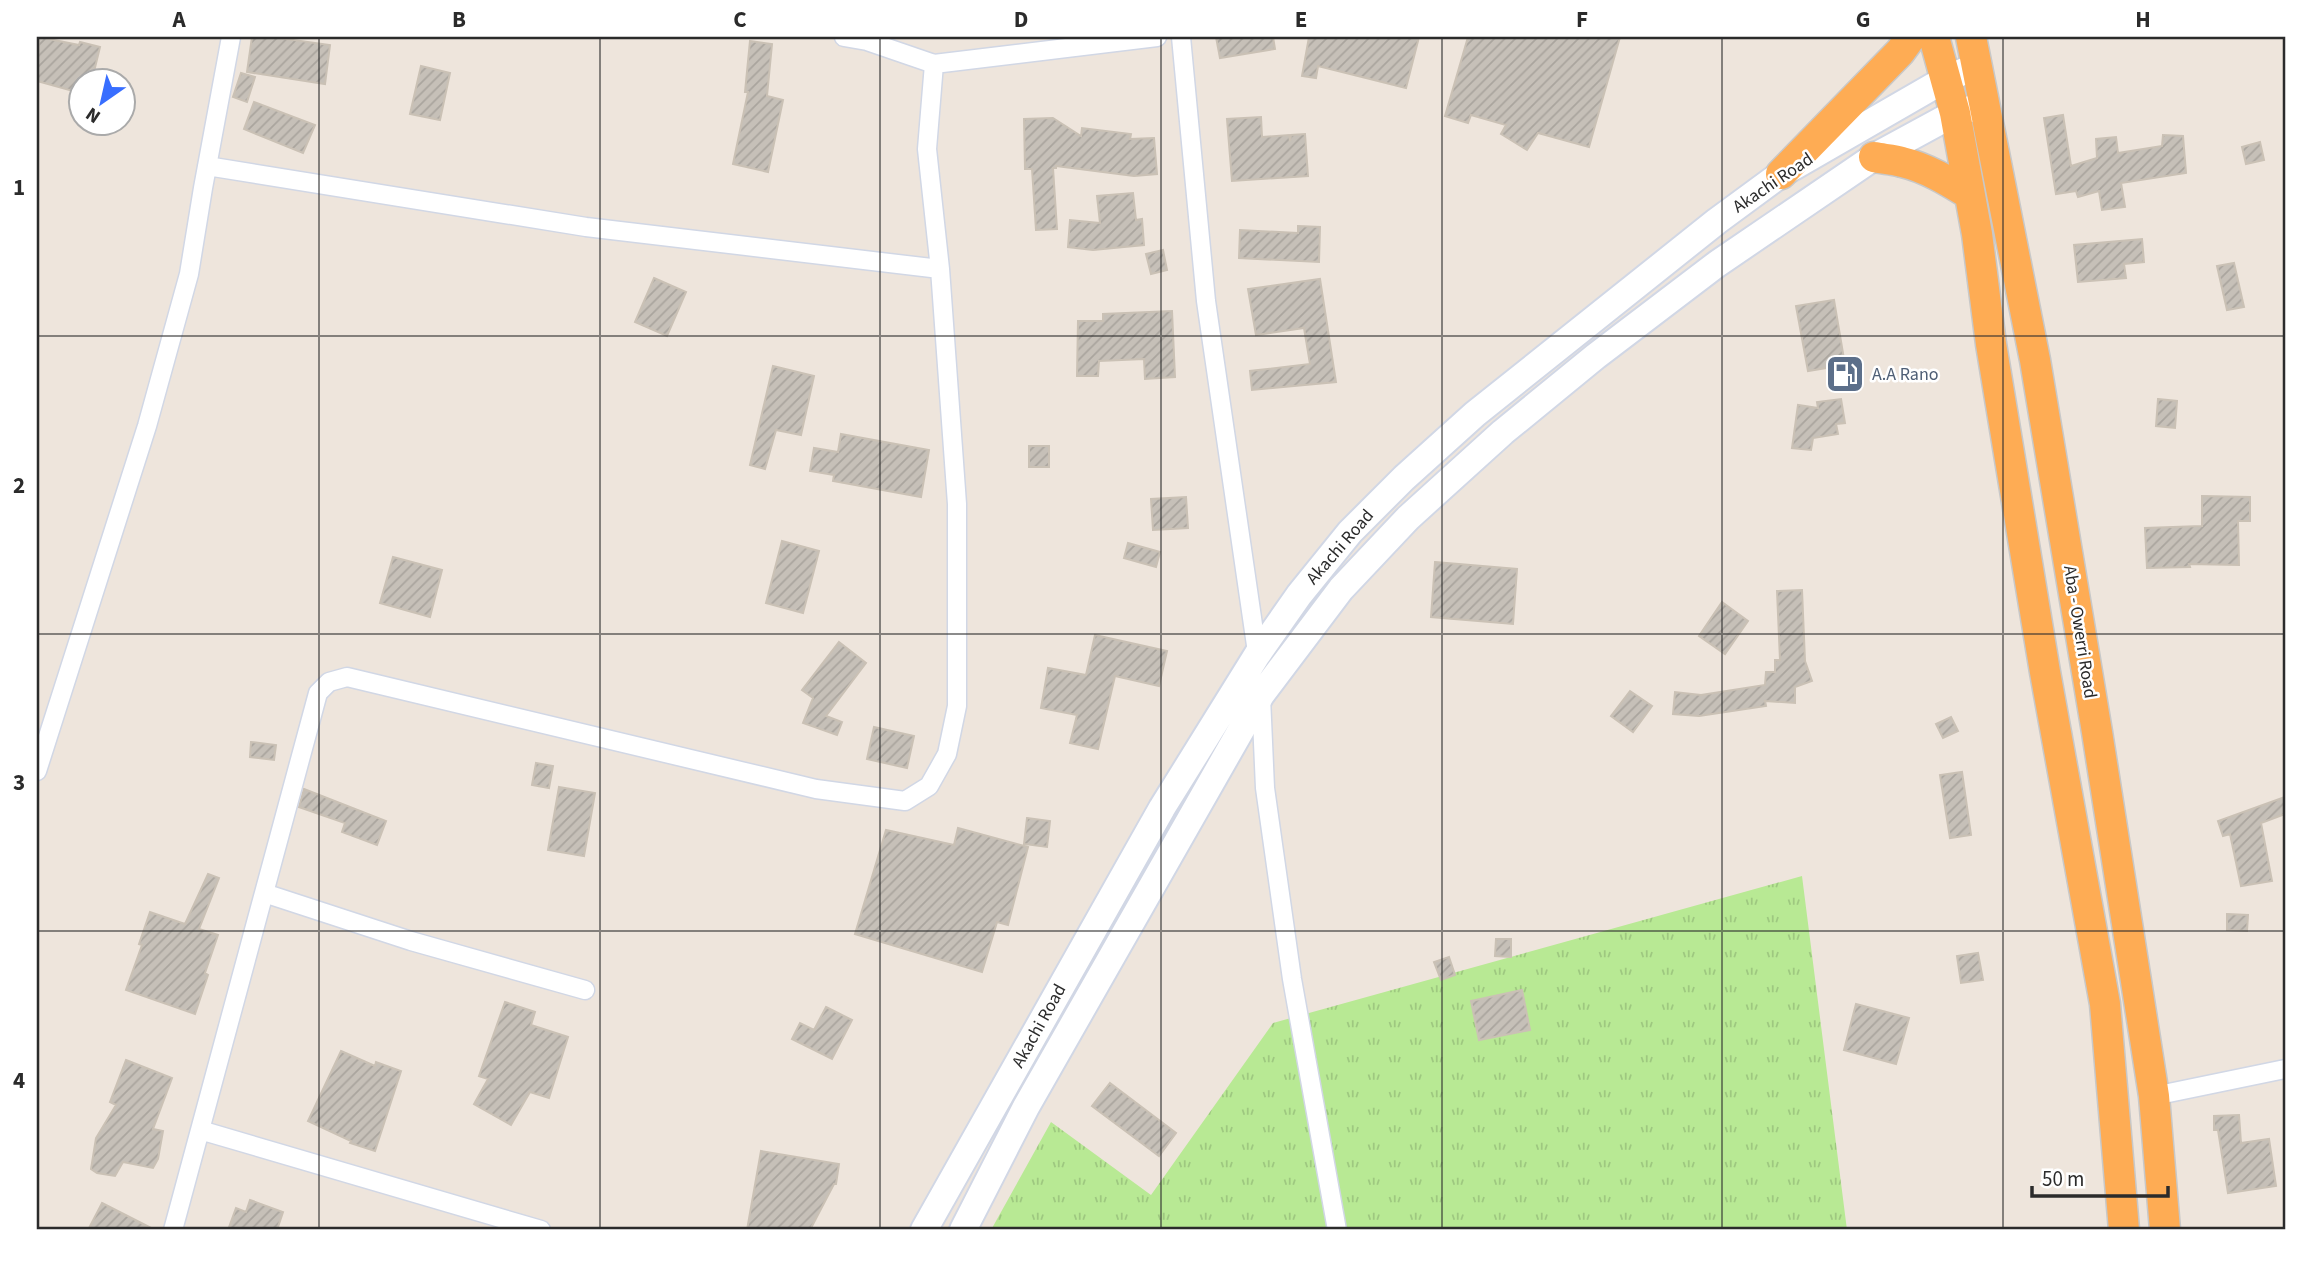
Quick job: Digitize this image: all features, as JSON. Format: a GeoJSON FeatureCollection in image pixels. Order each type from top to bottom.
{"type":"FeatureCollection","features":[{"type":"Feature","properties":{"kind":"highway"},"geometry":{"type":"LineString","coordinates":[[1781,174],[1900,52],[1911,37]]}},
{"type":"Feature","properties":{"kind":"highway"},"geometry":{"type":"LineString","coordinates":[[1934,37],[1955,113],[1977,233],[1991,344],[2045,672],[2105,1004],[2124,1230]]}},
{"type":"Feature","properties":{"kind":"highway","name":"Aba - Owerri Road"},"geometry":{"type":"LineString","coordinates":[[1971,37],[2035,360],[2154,1096],[2165,1230]]}},
{"type":"Feature","properties":{"kind":"highway"},"geometry":{"type":"LineString","coordinates":[[1874,157],[1900,161],[1937,174],[1969,194]]}},
{"type":"Feature","properties":{"kind":"main road","name":"Akachi Road"},"geometry":{"type":"LineString","coordinates":[[924,1230],[1137,850],[1257,655],[1298,595],[1350,532],[1404,478],[1475,414],[1717,221],[1781,174],[1944,79],[1976,66]]}},
{"type":"Feature","properties":{"kind":"main road","name":"Akachi Road"},"geometry":{"type":"LineString","coordinates":[[963,1230],[1026,1107],[1261,695],[1341,589],[1408,518],[1503,432],[1596,356],[1717,264],[1874,157],[1955,113],[1984,106]]}},
{"type":"Feature","properties":{"kind":"street"},"geometry":{"type":"LineString","coordinates":[[37,771],[147,426],[189,274],[231,37]]}},
{"type":"Feature","properties":{"kind":"street"},"geometry":{"type":"LineString","coordinates":[[844,37],[867,41],[934,64],[1157,37]]}},
{"type":"Feature","properties":{"kind":"street"},"geometry":{"type":"LineString","coordinates":[[1181,37],[1206,301],[1257,655],[1265,788],[1292,979],[1337,1230]]}},
{"type":"Feature","properties":{"kind":"street"},"geometry":{"type":"LineString","coordinates":[[173,1230],[318,693],[329,682],[347,677],[816,789],[905,801],[929,786],[947,754],[957,706],[957,503],[940,269],[927,149],[934,64]]}},
{"type":"Feature","properties":{"kind":"street"},"geometry":{"type":"LineString","coordinates":[[207,166],[586,227],[940,269]]}},
{"type":"Feature","properties":{"kind":"street"},"geometry":{"type":"LineString","coordinates":[[264,893],[411,941],[584,990]]}},
{"type":"Feature","properties":{"kind":"street"},"geometry":{"type":"LineString","coordinates":[[2154,1096],[2285,1069]]}},
{"type":"Feature","properties":{"kind":"street"},"geometry":{"type":"LineString","coordinates":[[200,1130],[541,1230]]}},
{"type":"Feature","properties":{"kind":"green space"},"geometry":{"type":"Polygon","coordinates":[[[1802,876],[1847,1230],[991,1230],[1051,1122],[1151,1195],[1273,1023],[1802,876]]]}},
{"type":"Feature","properties":{"kind":"building"},"geometry":{"type":"Polygon","coordinates":[[[39,37],[100,47],[95,66],[66,66],[66,89],[37,81],[39,37]]]}},
{"type":"Feature","properties":{"kind":"building"},"geometry":{"type":"Polygon","coordinates":[[[252,37],[330,45],[325,84],[247,72],[252,37]]]}},
{"type":"Feature","properties":{"kind":"building"},"geometry":{"type":"Polygon","coordinates":[[[1216,37],[1273,37],[1275,49],[1220,58],[1216,37]]]}},
{"type":"Feature","properties":{"kind":"building"},"geometry":{"type":"Polygon","coordinates":[[[1309,37],[1419,37],[1406,88],[1318,66],[1316,78],[1302,76],[1309,37]]]}},
{"type":"Feature","properties":{"kind":"building"},"geometry":{"type":"Polygon","coordinates":[[[1468,37],[1620,37],[1589,147],[1538,133],[1527,150],[1501,134],[1506,125],[1471,115],[1468,123],[1445,116],[1468,37]]]}},
{"type":"Feature","properties":{"kind":"building"},"geometry":{"type":"Polygon","coordinates":[[[750,41],[772,44],[767,96],[783,100],[768,172],[733,164],[748,92],[745,92],[750,41]]]}},
{"type":"Feature","properties":{"kind":"building"},"geometry":{"type":"Polygon","coordinates":[[[421,66],[450,73],[440,120],[410,114],[421,66]]]}},
{"type":"Feature","properties":{"kind":"building"},"geometry":{"type":"Polygon","coordinates":[[[241,73],[255,77],[247,102],[233,97],[241,73]]]}},
{"type":"Feature","properties":{"kind":"building"},"geometry":{"type":"Polygon","coordinates":[[[254,102],[315,125],[303,153],[244,129],[254,102]]]}},
{"type":"Feature","properties":{"kind":"building"},"geometry":{"type":"Polygon","coordinates":[[[2063,115],[2071,166],[2097,158],[2096,139],[2116,137],[2118,153],[2162,146],[2163,135],[2183,136],[2186,173],[2121,183],[2125,207],[2102,210],[2099,191],[2078,197],[2076,191],[2056,194],[2044,118],[2063,115]]]}},
{"type":"Feature","properties":{"kind":"building"},"geometry":{"type":"Polygon","coordinates":[[[1261,117],[1262,137],[1289,135],[1290,141],[1291,135],[1305,134],[1308,176],[1232,181],[1227,119],[1261,117]]]}},
{"type":"Feature","properties":{"kind":"building"},"geometry":{"type":"Polygon","coordinates":[[[1053,118],[1081,136],[1082,128],[1131,134],[1130,139],[1154,138],[1157,174],[1134,176],[1056,166],[1053,168],[1057,229],[1036,230],[1032,169],[1025,169],[1024,119],[1053,118]]]}},
{"type":"Feature","properties":{"kind":"building"},"geometry":{"type":"Polygon","coordinates":[[[2260,142],[2264,160],[2246,164],[2242,147],[2260,142]]]}},
{"type":"Feature","properties":{"kind":"building"},"geometry":{"type":"Polygon","coordinates":[[[1133,193],[1136,220],[1142,219],[1144,245],[1093,250],[1068,247],[1070,220],[1100,223],[1097,196],[1133,193]]]}},
{"type":"Feature","properties":{"kind":"building"},"geometry":{"type":"Polygon","coordinates":[[[1298,226],[1320,227],[1319,262],[1239,258],[1240,230],[1298,233],[1298,226]]]}},
{"type":"Feature","properties":{"kind":"building"},"geometry":{"type":"Polygon","coordinates":[[[2142,239],[2144,262],[2124,264],[2126,278],[2078,282],[2074,245],[2142,239]]]}},
{"type":"Feature","properties":{"kind":"building"},"geometry":{"type":"Polygon","coordinates":[[[1163,250],[1167,270],[1151,274],[1146,254],[1163,250]]]}},
{"type":"Feature","properties":{"kind":"building"},"geometry":{"type":"Polygon","coordinates":[[[2234,263],[2244,307],[2227,310],[2217,266],[2234,263]]]}},
{"type":"Feature","properties":{"kind":"building"},"geometry":{"type":"Polygon","coordinates":[[[654,278],[686,292],[667,336],[635,322],[654,278]]]}},
{"type":"Feature","properties":{"kind":"building"},"geometry":{"type":"Polygon","coordinates":[[[1320,279],[1336,382],[1252,390],[1250,371],[1310,364],[1304,328],[1256,335],[1248,289],[1320,279]]]}},
{"type":"Feature","properties":{"kind":"building"},"geometry":{"type":"Polygon","coordinates":[[[1834,300],[1845,365],[1808,371],[1796,306],[1834,300]]]}},
{"type":"Feature","properties":{"kind":"building"},"geometry":{"type":"Polygon","coordinates":[[[1172,311],[1175,377],[1145,379],[1144,359],[1099,361],[1098,376],[1077,376],[1078,321],[1103,321],[1103,314],[1172,311]]]}},
{"type":"Feature","properties":{"kind":"building"},"geometry":{"type":"Polygon","coordinates":[[[773,366],[814,376],[801,435],[776,430],[765,469],[750,465],[773,366]]]}},
{"type":"Feature","properties":{"kind":"building"},"geometry":{"type":"Polygon","coordinates":[[[1841,399],[1845,423],[1836,424],[1838,434],[1813,438],[1811,450],[1792,448],[1798,405],[1818,408],[1817,402],[1841,399]]]}},
{"type":"Feature","properties":{"kind":"building"},"geometry":{"type":"Polygon","coordinates":[[[2158,399],[2177,401],[2175,428],[2156,426],[2158,399]]]}},
{"type":"Feature","properties":{"kind":"building"},"geometry":{"type":"Polygon","coordinates":[[[841,434],[929,450],[921,497],[833,481],[834,475],[810,471],[814,448],[838,452],[841,434]]]}},
{"type":"Feature","properties":{"kind":"building"},"geometry":{"type":"Polygon","coordinates":[[[1029,446],[1049,446],[1049,467],[1029,467],[1029,446]]]}},
{"type":"Feature","properties":{"kind":"building"},"geometry":{"type":"Polygon","coordinates":[[[2202,496],[2250,497],[2250,521],[2238,521],[2239,565],[2189,564],[2190,567],[2147,568],[2145,528],[2202,526],[2202,496]]]}},
{"type":"Feature","properties":{"kind":"building"},"geometry":{"type":"Polygon","coordinates":[[[1186,497],[1188,528],[1153,530],[1151,499],[1186,497]]]}},
{"type":"Feature","properties":{"kind":"building"},"geometry":{"type":"Polygon","coordinates":[[[782,541],[819,551],[803,613],[766,603],[782,541]]]}},
{"type":"Feature","properties":{"kind":"building"},"geometry":{"type":"Polygon","coordinates":[[[1128,543],[1160,552],[1156,567],[1124,558],[1128,543]]]}},
{"type":"Feature","properties":{"kind":"building"},"geometry":{"type":"Polygon","coordinates":[[[393,557],[442,570],[430,617],[380,603],[393,557]]]}},
{"type":"Feature","properties":{"kind":"building"},"geometry":{"type":"Polygon","coordinates":[[[1435,562],[1517,569],[1513,624],[1431,617],[1435,562]]]}},
{"type":"Feature","properties":{"kind":"building"},"geometry":{"type":"Polygon","coordinates":[[[1802,590],[1805,661],[1812,681],[1795,687],[1795,703],[1765,701],[1766,706],[1699,716],[1673,714],[1675,692],[1701,695],[1765,685],[1766,672],[1775,672],[1775,660],[1780,660],[1777,591],[1802,590]]]}},
{"type":"Feature","properties":{"kind":"building"},"geometry":{"type":"Polygon","coordinates":[[[1722,602],[1748,621],[1725,654],[1699,636],[1722,602]]]}},
{"type":"Feature","properties":{"kind":"building"},"geometry":{"type":"Polygon","coordinates":[[[1095,635],[1167,651],[1159,686],[1115,676],[1098,749],[1070,743],[1077,715],[1041,708],[1048,668],[1086,675],[1095,635]]]}},
{"type":"Feature","properties":{"kind":"building"},"geometry":{"type":"Polygon","coordinates":[[[839,642],[866,663],[826,716],[842,722],[837,735],[803,723],[813,698],[802,690],[839,642]]]}},
{"type":"Feature","properties":{"kind":"building"},"geometry":{"type":"Polygon","coordinates":[[[1630,691],[1652,706],[1633,732],[1611,716],[1630,691]]]}},
{"type":"Feature","properties":{"kind":"building"},"geometry":{"type":"Polygon","coordinates":[[[1951,717],[1958,731],[1943,738],[1936,724],[1951,717]]]}},
{"type":"Feature","properties":{"kind":"building"},"geometry":{"type":"Polygon","coordinates":[[[874,727],[914,736],[907,768],[867,759],[874,727]]]}},
{"type":"Feature","properties":{"kind":"building"},"geometry":{"type":"Polygon","coordinates":[[[251,742],[276,745],[274,760],[250,757],[251,742]]]}},
{"type":"Feature","properties":{"kind":"building"},"geometry":{"type":"Polygon","coordinates":[[[536,763],[553,766],[549,788],[532,785],[536,763]]]}},
{"type":"Feature","properties":{"kind":"building"},"geometry":{"type":"Polygon","coordinates":[[[1962,772],[1971,835],[1950,838],[1940,775],[1962,772]]]}},
{"type":"Feature","properties":{"kind":"building"},"geometry":{"type":"Polygon","coordinates":[[[559,787],[595,793],[584,856],[548,850],[559,787]]]}},
{"type":"Feature","properties":{"kind":"building"},"geometry":{"type":"Polygon","coordinates":[[[304,789],[386,821],[377,845],[342,832],[345,823],[299,807],[304,789]]]}},
{"type":"Feature","properties":{"kind":"building"},"geometry":{"type":"Polygon","coordinates":[[[2285,797],[2285,814],[2261,823],[2272,881],[2241,886],[2230,834],[2223,836],[2218,821],[2285,797]]]}},
{"type":"Feature","properties":{"kind":"building"},"geometry":{"type":"Polygon","coordinates":[[[1027,818],[1050,821],[1047,847],[1024,844],[1027,818]]]}},
{"type":"Feature","properties":{"kind":"building"},"geometry":{"type":"Polygon","coordinates":[[[958,828],[1028,847],[1008,925],[997,922],[982,972],[855,934],[886,830],[954,845],[958,828]]]}},
{"type":"Feature","properties":{"kind":"building"},"geometry":{"type":"Polygon","coordinates":[[[208,874],[219,878],[199,929],[218,935],[195,1014],[126,990],[150,912],[185,924],[208,874]]]}},
{"type":"Feature","properties":{"kind":"building"},"geometry":{"type":"Polygon","coordinates":[[[2227,914],[2248,915],[2247,931],[2227,930],[2227,914]]]}},
{"type":"Feature","properties":{"kind":"building"},"geometry":{"type":"Polygon","coordinates":[[[1496,939],[1511,939],[1511,957],[1495,956],[1496,939]]]}},
{"type":"Feature","properties":{"kind":"building"},"geometry":{"type":"Polygon","coordinates":[[[1978,953],[1983,980],[1961,983],[1957,956],[1978,953]]]}},
{"type":"Feature","properties":{"kind":"building"},"geometry":{"type":"Polygon","coordinates":[[[1449,957],[1455,975],[1441,980],[1434,962],[1449,957]]]}},
{"type":"Feature","properties":{"kind":"building"},"geometry":{"type":"Polygon","coordinates":[[[1522,990],[1530,1030],[1479,1040],[1471,1001],[1522,990]]]}},
{"type":"Feature","properties":{"kind":"building"},"geometry":{"type":"Polygon","coordinates":[[[505,1002],[535,1012],[531,1025],[568,1037],[549,1098],[530,1092],[511,1125],[474,1104],[488,1079],[479,1076],[505,1002]]]}},
{"type":"Feature","properties":{"kind":"building"},"geometry":{"type":"Polygon","coordinates":[[[1856,1004],[1909,1018],[1896,1064],[1844,1050],[1856,1004]]]}},
{"type":"Feature","properties":{"kind":"building"},"geometry":{"type":"Polygon","coordinates":[[[826,1007],[852,1020],[832,1059],[792,1039],[800,1023],[814,1030],[826,1007]]]}},
{"type":"Feature","properties":{"kind":"building"},"geometry":{"type":"Polygon","coordinates":[[[341,1051],[375,1066],[376,1062],[401,1071],[375,1151],[350,1143],[351,1141],[308,1121],[341,1051]]]}},
{"type":"Feature","properties":{"kind":"building"},"geometry":{"type":"Polygon","coordinates":[[[126,1060],[172,1078],[153,1129],[163,1131],[158,1159],[153,1168],[123,1162],[115,1176],[97,1173],[91,1169],[96,1138],[116,1105],[110,1102],[126,1060]]]}},
{"type":"Feature","properties":{"kind":"building"},"geometry":{"type":"Polygon","coordinates":[[[1110,1083],[1176,1133],[1159,1156],[1092,1106],[1110,1083]]]}},
{"type":"Feature","properties":{"kind":"building"},"geometry":{"type":"Polygon","coordinates":[[[2239,1115],[2241,1143],[2269,1139],[2276,1186],[2228,1193],[2218,1130],[2214,1130],[2214,1116],[2239,1115]]]}},
{"type":"Feature","properties":{"kind":"building"},"geometry":{"type":"Polygon","coordinates":[[[761,1151],[839,1164],[836,1184],[810,1230],[747,1230],[761,1151]]]}},
{"type":"Feature","properties":{"kind":"building"},"geometry":{"type":"Polygon","coordinates":[[[250,1200],[283,1212],[277,1230],[228,1230],[236,1208],[246,1212],[250,1200]]]}},
{"type":"Feature","properties":{"kind":"building"},"geometry":{"type":"Polygon","coordinates":[[[102,1203],[155,1230],[88,1230],[102,1203]]]}},
{"type":"Feature","properties":{"kind":"place","name":"A.A Rano"},"geometry":{"type":"Point","coordinates":[1845,374]}}]}
